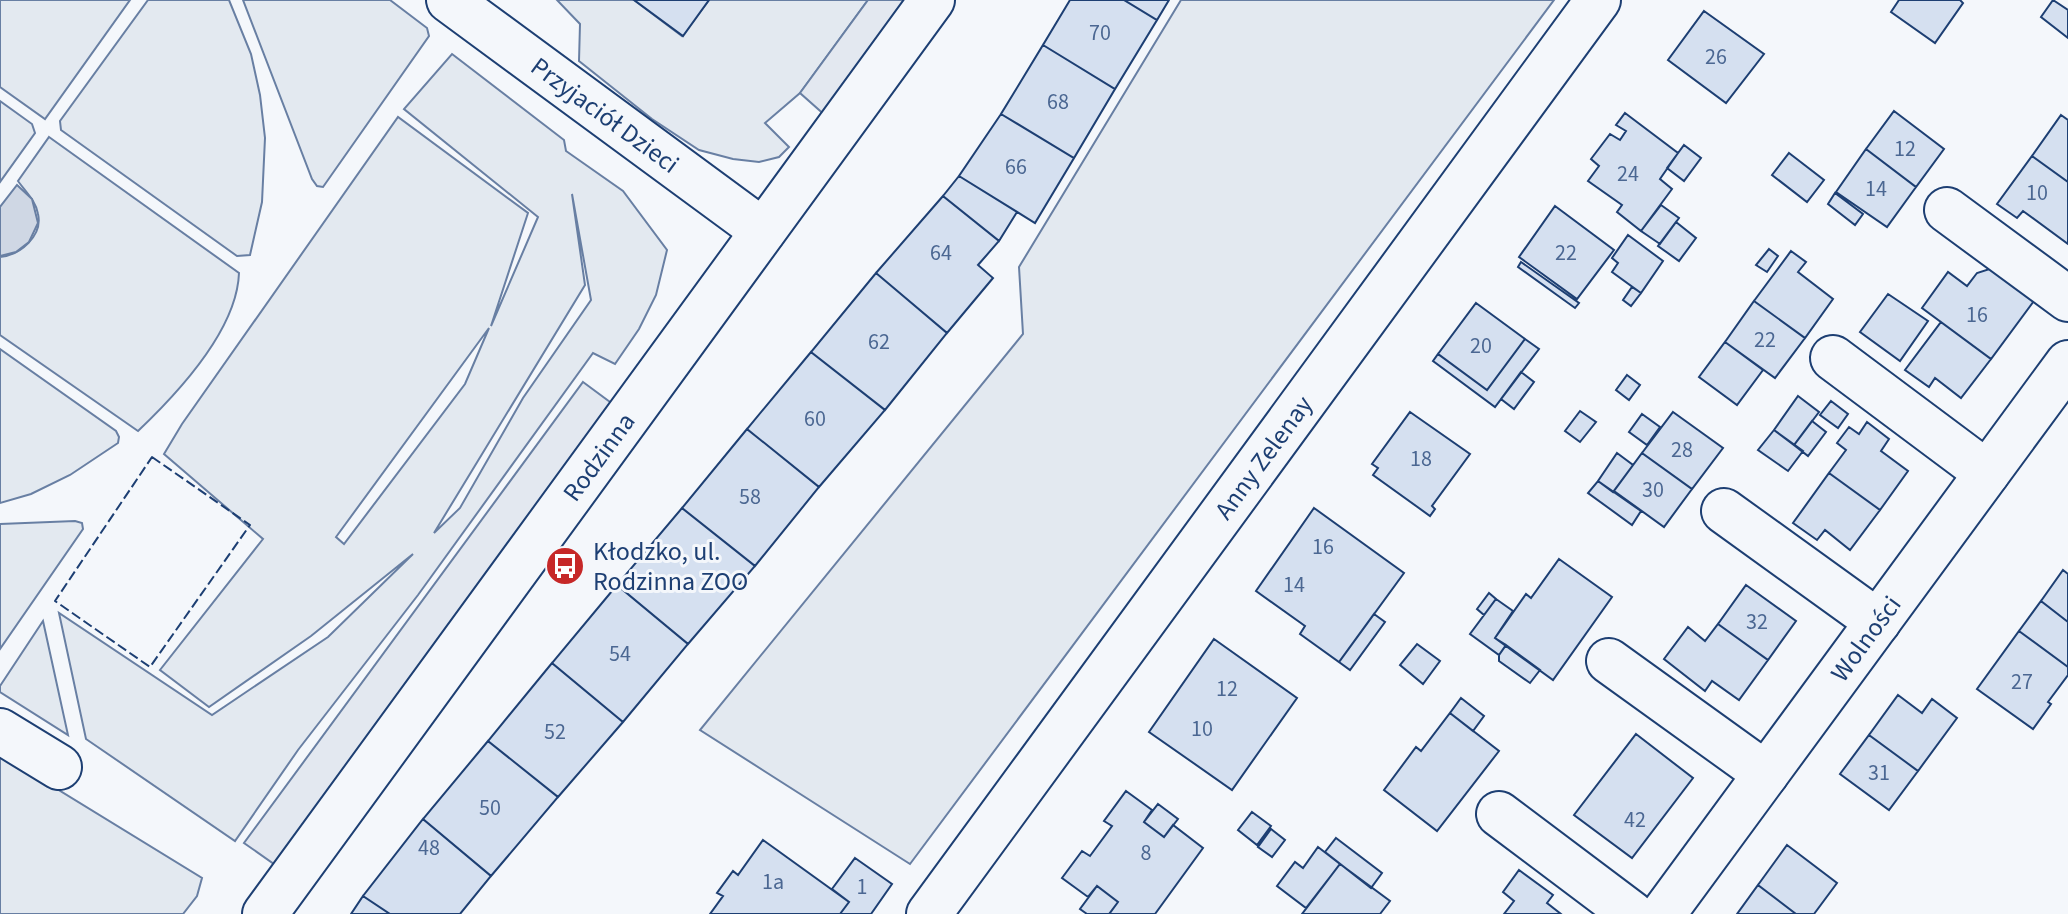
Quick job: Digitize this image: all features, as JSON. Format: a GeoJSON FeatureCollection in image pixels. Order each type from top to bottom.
{"type":"FeatureCollection","features":[{"type":"Feature","properties":{"kind":"street","name":"Przyjaciół Dzieci"},"geometry":{"type":"LineString","coordinates":[[449,0],[763,231]]}},
{"type":"Feature","properties":{"kind":"street","name":"Rodzinna"},"geometry":{"type":"LineString","coordinates":[[265,914],[932,0]]}},
{"type":"Feature","properties":{"kind":"street","name":"Anny Zelenay"},"geometry":{"type":"LineString","coordinates":[[929,914],[1598,0]]}},
{"type":"Feature","properties":{"kind":"street"},"geometry":{"type":"LineString","coordinates":[[1947,210],[2068,299]]}},
{"type":"Feature","properties":{"kind":"street"},"geometry":{"type":"LineString","coordinates":[[1833,358],[1987,473]]}},
{"type":"Feature","properties":{"kind":"street","name":"Wolności"},"geometry":{"type":"LineString","coordinates":[[1663,914],[2068,363]]}},
{"type":"Feature","properties":{"kind":"street"},"geometry":{"type":"LineString","coordinates":[[1724,511],[1878,622]]}},
{"type":"Feature","properties":{"kind":"street"},"geometry":{"type":"LineString","coordinates":[[1609,661],[1766,774]]}},
{"type":"Feature","properties":{"kind":"street"},"geometry":{"type":"LineString","coordinates":[[0,731],[59,767]]}},
{"type":"Feature","properties":{"kind":"street"},"geometry":{"type":"LineString","coordinates":[[1499,814],[1632,914]]}},
{"type":"Feature","properties":{"kind":"shaded area"},"geometry":{"type":"Polygon","coordinates":[[[0,0],[130,0],[45,119],[0,87],[0,0]]]}},
{"type":"Feature","properties":{"kind":"shaded area"},"geometry":{"type":"Polygon","coordinates":[[[148,0],[229,0],[251,54],[265,138],[262,202],[250,255],[237,256],[61,130],[60,121],[148,0]]]}},
{"type":"Feature","properties":{"kind":"shaded area"},"geometry":{"type":"Polygon","coordinates":[[[243,0],[390,0],[427,28],[429,36],[323,187],[317,186],[312,179],[243,0]]]}},
{"type":"Feature","properties":{"kind":"shaded area"},"geometry":{"type":"Polygon","coordinates":[[[557,0],[634,0],[682,36],[709,0],[868,0],[800,93],[765,123],[789,147],[779,157],[759,162],[699,150],[652,119],[579,61],[580,24],[557,0]]]}},
{"type":"Feature","properties":{"kind":"shaded area"},"geometry":{"type":"Polygon","coordinates":[[[868,0],[912,0],[827,117],[800,93],[868,0]]]}},
{"type":"Feature","properties":{"kind":"shaded area"},"geometry":{"type":"Polygon","coordinates":[[[1181,0],[1554,0],[910,864],[700,730],[1023,334],[1019,267],[1181,0]]]}},
{"type":"Feature","properties":{"kind":"shaded area"},"geometry":{"type":"Polygon","coordinates":[[[452,54],[564,140],[566,151],[623,191],[667,250],[656,295],[639,329],[615,364],[593,353],[418,595],[298,750],[235,841],[86,739],[59,613],[212,715],[328,637],[413,554],[311,636],[209,707],[160,670],[263,539],[164,454],[398,117],[528,213],[491,326],[538,217],[404,109],[452,54]],[[572,194],[585,285],[434,533],[460,508],[523,398],[591,300],[572,194]],[[489,328],[336,537],[344,544],[465,384],[489,328]]]}},
{"type":"Feature","properties":{"kind":"shaded area"},"geometry":{"type":"Polygon","coordinates":[[[0,101],[32,124],[35,133],[0,182],[0,101]]]}},
{"type":"Feature","properties":{"kind":"shaded area"},"geometry":{"type":"Polygon","coordinates":[[[49,137],[239,273],[236,295],[217,338],[187,379],[138,431],[0,335],[0,257],[15,253],[28,243],[39,222],[35,205],[18,181],[49,137]]]}},
{"type":"Feature","properties":{"kind":"shaded area"},"geometry":{"type":"Polygon","coordinates":[[[17,185],[32,199],[38,223],[29,242],[16,252],[0,256],[0,207],[17,185]]]}},
{"type":"Feature","properties":{"kind":"shaded area"},"geometry":{"type":"Polygon","coordinates":[[[0,349],[116,431],[119,437],[118,443],[70,475],[31,494],[0,503],[0,349]]]}},
{"type":"Feature","properties":{"kind":"shaded area"},"geometry":{"type":"Polygon","coordinates":[[[583,382],[614,405],[274,864],[244,843],[583,382]]]}},
{"type":"Feature","properties":{"kind":"shaded area"},"geometry":{"type":"Polygon","coordinates":[[[82,523],[83,529],[0,649],[0,524],[82,523]]]}},
{"type":"Feature","properties":{"kind":"shaded area"},"geometry":{"type":"Polygon","coordinates":[[[43,621],[68,735],[0,692],[0,686],[43,621]]]}},
{"type":"Feature","properties":{"kind":"shaded area"},"geometry":{"type":"Polygon","coordinates":[[[0,754],[202,878],[197,896],[183,914],[0,914],[0,754]]]}},
{"type":"Feature","properties":{"kind":"building"},"geometry":{"type":"Polygon","coordinates":[[[634,0],[709,0],[683,36],[634,0]]]}},
{"type":"Feature","properties":{"kind":"building"},"geometry":{"type":"Polygon","coordinates":[[[1070,0],[1124,0],[1157,20],[1115,89],[1043,45],[1070,0]]]}},
{"type":"Feature","properties":{"kind":"building"},"geometry":{"type":"Polygon","coordinates":[[[1124,0],[1169,0],[1157,20],[1124,0]]]}},
{"type":"Feature","properties":{"kind":"building"},"geometry":{"type":"Polygon","coordinates":[[[1899,0],[1960,0],[1963,3],[1935,43],[1891,12],[1899,0]]]}},
{"type":"Feature","properties":{"kind":"building"},"geometry":{"type":"Polygon","coordinates":[[[2053,0],[2068,10],[2068,38],[2041,17],[2053,0]]]}},
{"type":"Feature","properties":{"kind":"building"},"geometry":{"type":"Polygon","coordinates":[[[1704,11],[1764,54],[1726,103],[1668,60],[1704,11]]]}},
{"type":"Feature","properties":{"kind":"building"},"geometry":{"type":"Polygon","coordinates":[[[1043,45],[1115,89],[1074,158],[1001,114],[1043,45]]]}},
{"type":"Feature","properties":{"kind":"building"},"geometry":{"type":"Polygon","coordinates":[[[1894,111],[1944,149],[1916,187],[1866,149],[1894,111]]]}},
{"type":"Feature","properties":{"kind":"building"},"geometry":{"type":"Polygon","coordinates":[[[1625,113],[1678,153],[1660,179],[1672,189],[1641,231],[1617,212],[1622,205],[1588,181],[1599,166],[1591,159],[1610,134],[1620,140],[1626,131],[1616,125],[1625,113]]]}},
{"type":"Feature","properties":{"kind":"building"},"geometry":{"type":"Polygon","coordinates":[[[1001,114],[1074,158],[1035,223],[959,176],[1001,114]]]}},
{"type":"Feature","properties":{"kind":"building"},"geometry":{"type":"Polygon","coordinates":[[[2061,115],[2068,120],[2068,182],[2032,156],[2061,115]]]}},
{"type":"Feature","properties":{"kind":"building"},"geometry":{"type":"Polygon","coordinates":[[[1684,145],[1701,158],[1684,181],[1667,168],[1684,145]]]}},
{"type":"Feature","properties":{"kind":"building"},"geometry":{"type":"Polygon","coordinates":[[[1866,149],[1916,187],[1887,227],[1836,192],[1866,149]]]}},
{"type":"Feature","properties":{"kind":"building"},"geometry":{"type":"Polygon","coordinates":[[[1789,153],[1824,180],[1807,202],[1772,175],[1789,153]]]}},
{"type":"Feature","properties":{"kind":"building"},"geometry":{"type":"Polygon","coordinates":[[[2032,156],[2068,182],[2068,244],[2023,211],[2017,218],[1997,204],[2032,156]]]}},
{"type":"Feature","properties":{"kind":"building"},"geometry":{"type":"Polygon","coordinates":[[[959,176],[1017,212],[999,241],[943,196],[959,176]]]}},
{"type":"Feature","properties":{"kind":"building"},"geometry":{"type":"Polygon","coordinates":[[[1835,193],[1863,214],[1855,225],[1828,204],[1835,193]]]}},
{"type":"Feature","properties":{"kind":"building"},"geometry":{"type":"Polygon","coordinates":[[[943,196],[999,241],[978,265],[993,278],[947,333],[876,273],[943,196]]]}},
{"type":"Feature","properties":{"kind":"building"},"geometry":{"type":"Polygon","coordinates":[[[1661,205],[1679,218],[1660,244],[1641,231],[1661,205]]]}},
{"type":"Feature","properties":{"kind":"building"},"geometry":{"type":"Polygon","coordinates":[[[1555,206],[1614,250],[1577,299],[1519,257],[1555,206]]]}},
{"type":"Feature","properties":{"kind":"building"},"geometry":{"type":"Polygon","coordinates":[[[1676,222],[1696,238],[1679,261],[1658,246],[1676,222]]]}},
{"type":"Feature","properties":{"kind":"building"},"geometry":{"type":"Polygon","coordinates":[[[1628,235],[1663,261],[1641,293],[1612,272],[1618,263],[1612,258],[1628,235]]]}},
{"type":"Feature","properties":{"kind":"building"},"geometry":{"type":"Polygon","coordinates":[[[1769,249],[1778,256],[1767,272],[1756,265],[1769,249]]]}},
{"type":"Feature","properties":{"kind":"building"},"geometry":{"type":"Polygon","coordinates":[[[1791,251],[1806,262],[1798,272],[1833,299],[1805,338],[1754,301],[1791,251]]]}},
{"type":"Feature","properties":{"kind":"building"},"geometry":{"type":"Polygon","coordinates":[[[1521,262],[1579,303],[1575,308],[1518,267],[1521,262]]]}},
{"type":"Feature","properties":{"kind":"building"},"geometry":{"type":"Polygon","coordinates":[[[2005,264],[2042,290],[1991,359],[1922,308],[1948,272],[1967,286],[1977,273],[2005,264]]]}},
{"type":"Feature","properties":{"kind":"building"},"geometry":{"type":"Polygon","coordinates":[[[876,273],[947,333],[885,410],[811,352],[876,273]]]}},
{"type":"Feature","properties":{"kind":"building"},"geometry":{"type":"Polygon","coordinates":[[[1632,287],[1641,293],[1631,306],[1623,300],[1632,287]]]}},
{"type":"Feature","properties":{"kind":"building"},"geometry":{"type":"Polygon","coordinates":[[[1888,294],[1928,321],[1900,361],[1860,332],[1888,294]]]}},
{"type":"Feature","properties":{"kind":"building"},"geometry":{"type":"Polygon","coordinates":[[[1754,301],[1805,338],[1775,378],[1725,342],[1754,301]]]}},
{"type":"Feature","properties":{"kind":"building"},"geometry":{"type":"Polygon","coordinates":[[[1476,303],[1525,339],[1487,390],[1438,354],[1476,303]]]}},
{"type":"Feature","properties":{"kind":"building"},"geometry":{"type":"Polygon","coordinates":[[[1941,322],[1991,359],[1961,398],[1935,378],[1929,387],[1905,370],[1941,322]]]}},
{"type":"Feature","properties":{"kind":"building"},"geometry":{"type":"Polygon","coordinates":[[[1525,339],[1539,349],[1495,407],[1433,361],[1438,354],[1487,390],[1525,339]]]}},
{"type":"Feature","properties":{"kind":"building"},"geometry":{"type":"Polygon","coordinates":[[[1725,342],[1763,370],[1737,405],[1699,377],[1725,342]]]}},
{"type":"Feature","properties":{"kind":"building"},"geometry":{"type":"Polygon","coordinates":[[[811,352],[885,410],[819,487],[747,429],[811,352]]]}},
{"type":"Feature","properties":{"kind":"building"},"geometry":{"type":"Polygon","coordinates":[[[1521,372],[1534,382],[1514,409],[1501,399],[1521,372]]]}},
{"type":"Feature","properties":{"kind":"building"},"geometry":{"type":"Polygon","coordinates":[[[1627,375],[1640,385],[1629,400],[1616,390],[1627,375]]]}},
{"type":"Feature","properties":{"kind":"building"},"geometry":{"type":"Polygon","coordinates":[[[1798,396],[1819,412],[1794,445],[1774,430],[1798,396]]]}},
{"type":"Feature","properties":{"kind":"building"},"geometry":{"type":"Polygon","coordinates":[[[1831,401],[1848,414],[1838,428],[1820,415],[1831,401]]]}},
{"type":"Feature","properties":{"kind":"building"},"geometry":{"type":"Polygon","coordinates":[[[1580,411],[1596,422],[1580,442],[1565,431],[1580,411]]]}},
{"type":"Feature","properties":{"kind":"building"},"geometry":{"type":"Polygon","coordinates":[[[1410,412],[1470,454],[1432,506],[1435,509],[1430,516],[1373,475],[1378,468],[1372,464],[1410,412]]]}},
{"type":"Feature","properties":{"kind":"building"},"geometry":{"type":"Polygon","coordinates":[[[1673,412],[1723,448],[1692,489],[1642,453],[1673,412]]]}},
{"type":"Feature","properties":{"kind":"building"},"geometry":{"type":"Polygon","coordinates":[[[1642,414],[1660,427],[1647,445],[1629,432],[1642,414]]]}},
{"type":"Feature","properties":{"kind":"building"},"geometry":{"type":"Polygon","coordinates":[[[1812,421],[1826,432],[1808,456],[1794,445],[1812,421]]]}},
{"type":"Feature","properties":{"kind":"building"},"geometry":{"type":"Polygon","coordinates":[[[1867,422],[1889,439],[1881,451],[1908,471],[1880,510],[1829,473],[1846,450],[1837,443],[1849,427],[1859,434],[1867,422]]]}},
{"type":"Feature","properties":{"kind":"building"},"geometry":{"type":"Polygon","coordinates":[[[747,429],[819,487],[755,566],[682,508],[747,429]]]}},
{"type":"Feature","properties":{"kind":"building"},"geometry":{"type":"Polygon","coordinates":[[[1774,430],[1803,451],[1788,471],[1758,450],[1774,430]]]}},
{"type":"Feature","properties":{"kind":"building"},"geometry":{"type":"Polygon","coordinates":[[[1617,453],[1633,465],[1613,492],[1598,481],[1617,453]]]}},
{"type":"Feature","properties":{"kind":"building"},"geometry":{"type":"Polygon","coordinates":[[[1642,453],[1692,489],[1664,527],[1614,491],[1642,453]]]}},
{"type":"Feature","properties":{"kind":"building"},"geometry":{"type":"Polygon","coordinates":[[[1829,473],[1880,510],[1850,550],[1825,530],[1817,540],[1793,523],[1829,473]]]}},
{"type":"Feature","properties":{"kind":"building"},"geometry":{"type":"Polygon","coordinates":[[[1598,481],[1641,511],[1632,525],[1588,493],[1598,481]]]}},
{"type":"Feature","properties":{"kind":"building"},"geometry":{"type":"Polygon","coordinates":[[[682,508],[755,566],[688,644],[617,585],[682,508]]]}},
{"type":"Feature","properties":{"kind":"building"},"geometry":{"type":"Polygon","coordinates":[[[1314,508],[1404,573],[1339,662],[1300,634],[1305,626],[1256,591],[1314,508]]]}},
{"type":"Feature","properties":{"kind":"building"},"geometry":{"type":"Polygon","coordinates":[[[1559,559],[1612,597],[1553,680],[1495,638],[1526,594],[1531,598],[1559,559]]]}},
{"type":"Feature","properties":{"kind":"building"},"geometry":{"type":"Polygon","coordinates":[[[2063,570],[2068,574],[2068,622],[2041,601],[2063,570]]]}},
{"type":"Feature","properties":{"kind":"building"},"geometry":{"type":"Polygon","coordinates":[[[617,585],[688,644],[623,722],[552,663],[617,585]]]}},
{"type":"Feature","properties":{"kind":"building"},"geometry":{"type":"Polygon","coordinates":[[[1746,585],[1796,621],[1768,660],[1718,624],[1746,585]]]}},
{"type":"Feature","properties":{"kind":"building"},"geometry":{"type":"Polygon","coordinates":[[[1489,593],[1496,599],[1484,615],[1477,609],[1489,593]]]}},
{"type":"Feature","properties":{"kind":"building"},"geometry":{"type":"Polygon","coordinates":[[[1496,599],[1513,611],[1495,638],[1506,645],[1499,655],[1470,634],[1496,599]]]}},
{"type":"Feature","properties":{"kind":"building"},"geometry":{"type":"Polygon","coordinates":[[[2041,601],[2068,622],[2068,667],[2019,631],[2041,601]]]}},
{"type":"Feature","properties":{"kind":"building"},"geometry":{"type":"Polygon","coordinates":[[[1374,614],[1385,622],[1350,670],[1339,662],[1374,614]]]}},
{"type":"Feature","properties":{"kind":"building"},"geometry":{"type":"Polygon","coordinates":[[[1718,624],[1768,660],[1739,700],[1712,681],[1705,691],[1664,659],[1688,627],[1705,641],[1718,624]]]}},
{"type":"Feature","properties":{"kind":"building"},"geometry":{"type":"Polygon","coordinates":[[[2019,631],[2068,667],[2068,675],[2033,729],[1977,689],[2019,631]]]}},
{"type":"Feature","properties":{"kind":"building"},"geometry":{"type":"Polygon","coordinates":[[[1214,639],[1297,698],[1232,790],[1149,732],[1214,639]]]}},
{"type":"Feature","properties":{"kind":"building"},"geometry":{"type":"Polygon","coordinates":[[[1417,644],[1440,661],[1423,684],[1400,665],[1417,644]]]}},
{"type":"Feature","properties":{"kind":"building"},"geometry":{"type":"Polygon","coordinates":[[[1506,645],[1540,670],[1530,683],[1499,661],[1499,655],[1506,645]]]}},
{"type":"Feature","properties":{"kind":"building"},"geometry":{"type":"Polygon","coordinates":[[[552,663],[623,722],[558,797],[488,741],[552,663]]]}},
{"type":"Feature","properties":{"kind":"building"},"geometry":{"type":"Polygon","coordinates":[[[1898,695],[1922,713],[1932,699],[1957,718],[1918,771],[1869,735],[1898,695]]]}},
{"type":"Feature","properties":{"kind":"building"},"geometry":{"type":"Polygon","coordinates":[[[1461,698],[1484,716],[1473,731],[1450,713],[1461,698]]]}},
{"type":"Feature","properties":{"kind":"building"},"geometry":{"type":"Polygon","coordinates":[[[1450,713],[1499,751],[1437,831],[1384,790],[1416,747],[1421,751],[1450,713]]]}},
{"type":"Feature","properties":{"kind":"building"},"geometry":{"type":"Polygon","coordinates":[[[1636,734],[1693,778],[1632,858],[1574,815],[1636,734]]]}},
{"type":"Feature","properties":{"kind":"building"},"geometry":{"type":"Polygon","coordinates":[[[1869,735],[1918,771],[1889,810],[1840,774],[1869,735]]]}},
{"type":"Feature","properties":{"kind":"building"},"geometry":{"type":"Polygon","coordinates":[[[488,741],[558,797],[491,876],[423,819],[488,741]]]}},
{"type":"Feature","properties":{"kind":"building"},"geometry":{"type":"Polygon","coordinates":[[[1126,791],[1152,810],[1144,822],[1164,837],[1173,825],[1203,848],[1155,914],[1111,914],[1118,902],[1097,886],[1088,897],[1062,878],[1082,851],[1090,856],[1112,826],[1104,821],[1126,791]]]}},
{"type":"Feature","properties":{"kind":"building"},"geometry":{"type":"Polygon","coordinates":[[[1158,804],[1178,819],[1164,837],[1144,822],[1158,804]]]}},
{"type":"Feature","properties":{"kind":"building"},"geometry":{"type":"Polygon","coordinates":[[[1252,812],[1271,826],[1257,845],[1238,830],[1252,812]]]}},
{"type":"Feature","properties":{"kind":"building"},"geometry":{"type":"Polygon","coordinates":[[[423,819],[491,876],[460,914],[390,914],[363,896],[423,819]]]}},
{"type":"Feature","properties":{"kind":"building"},"geometry":{"type":"Polygon","coordinates":[[[1271,829],[1285,840],[1272,857],[1258,847],[1271,829]]]}},
{"type":"Feature","properties":{"kind":"building"},"geometry":{"type":"Polygon","coordinates":[[[1336,838],[1382,873],[1371,888],[1325,852],[1336,838]]]}},
{"type":"Feature","properties":{"kind":"building"},"geometry":{"type":"Polygon","coordinates":[[[763,840],[849,902],[840,914],[710,914],[723,896],[717,893],[733,871],[738,875],[763,840]]]}},
{"type":"Feature","properties":{"kind":"building"},"geometry":{"type":"Polygon","coordinates":[[[1787,845],[1837,883],[1814,914],[1796,914],[1758,885],[1787,845]]]}},
{"type":"Feature","properties":{"kind":"building"},"geometry":{"type":"Polygon","coordinates":[[[1318,847],[1340,864],[1306,908],[1277,886],[1295,862],[1303,868],[1318,847]]]}},
{"type":"Feature","properties":{"kind":"building"},"geometry":{"type":"Polygon","coordinates":[[[855,858],[892,884],[871,914],[840,914],[849,902],[832,889],[855,858]]]}},
{"type":"Feature","properties":{"kind":"building"},"geometry":{"type":"Polygon","coordinates":[[[1340,864],[1390,901],[1380,914],[1302,914],[1340,864]]]}},
{"type":"Feature","properties":{"kind":"building"},"geometry":{"type":"Polygon","coordinates":[[[1519,870],[1553,895],[1547,903],[1561,914],[1504,914],[1514,901],[1503,892],[1519,870]]]}},
{"type":"Feature","properties":{"kind":"building"},"geometry":{"type":"Polygon","coordinates":[[[1758,885],[1796,914],[1737,914],[1758,885]]]}},
{"type":"Feature","properties":{"kind":"building"},"geometry":{"type":"Polygon","coordinates":[[[1097,886],[1118,902],[1109,914],[1087,914],[1080,909],[1097,886]]]}},
{"type":"Feature","properties":{"kind":"building"},"geometry":{"type":"Polygon","coordinates":[[[363,896],[390,914],[351,914],[363,896]]]}},
{"type":"Feature","properties":{"kind":"fence"},"geometry":{"type":"LineString","coordinates":[[152,457],[250,525],[150,667],[55,601],[152,457]]}},
{"type":"Feature","properties":{"kind":"place","name":"Kłodzko, ul. Rodzinna ZOO"},"geometry":{"type":"Point","coordinates":[565,566]}}]}
